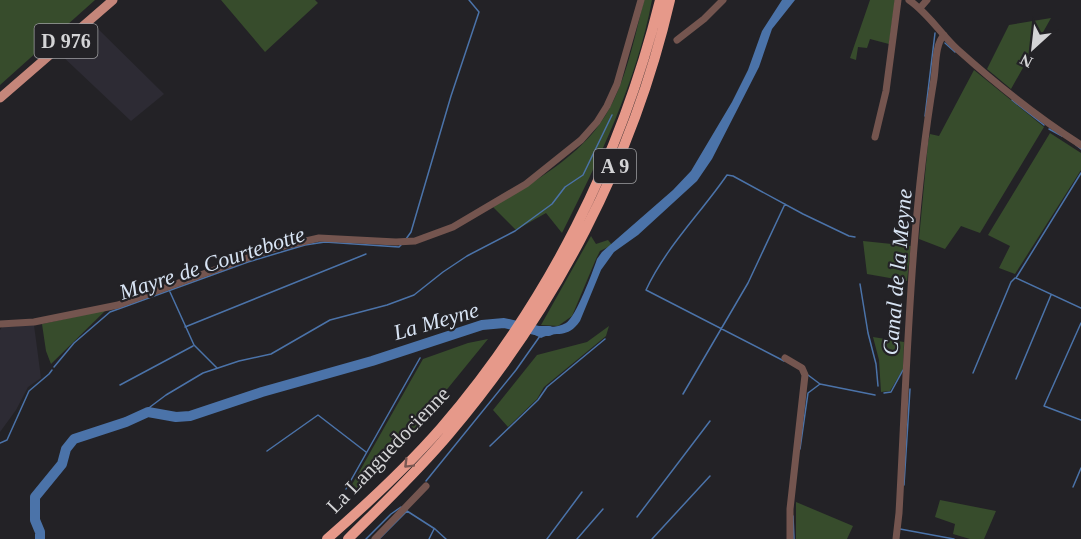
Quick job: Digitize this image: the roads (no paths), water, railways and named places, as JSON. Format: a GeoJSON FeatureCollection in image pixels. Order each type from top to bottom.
{"type":"FeatureCollection","features":[{"type":"Feature","properties":{"kind":"highway","name":"La Languedocienne"},"geometry":{"type":"LineString","coordinates":[[528,320],[608,158],[626,114],[660,0]]}},
{"type":"Feature","properties":{"kind":"highway","name":"La Languedocienne"},"geometry":{"type":"LineString","coordinates":[[327,539],[389,482],[440,429],[516,337],[583,235],[622,151],[645,85],[670,0]]}},
{"type":"Feature","properties":{"kind":"highway","name":"La Languedocienne"},"geometry":{"type":"LineString","coordinates":[[348,539],[447,436],[494,377],[516,337]]}},
{"type":"Feature","properties":{"kind":"main road","name":"D 976"},"geometry":{"type":"LineString","coordinates":[[0,98],[113,0]]}},
{"type":"Feature","properties":{"kind":"street"},"geometry":{"type":"LineString","coordinates":[[0,324],[34,322],[118,305],[275,248],[319,238],[415,241],[453,227],[526,184],[581,141],[597,122],[617,84],[641,0]]}},
{"type":"Feature","properties":{"kind":"street"},"geometry":{"type":"LineString","coordinates":[[677,40],[704,19],[723,0]]}},
{"type":"Feature","properties":{"kind":"street"},"geometry":{"type":"LineString","coordinates":[[875,137],[886,91],[898,0]]}},
{"type":"Feature","properties":{"kind":"street"},"geometry":{"type":"LineString","coordinates":[[909,0],[920,8],[970,60],[1031,111],[1081,145]]}},
{"type":"Feature","properties":{"kind":"street"},"geometry":{"type":"LineString","coordinates":[[920,8],[927,0]]}},
{"type":"Feature","properties":{"kind":"street"},"geometry":{"type":"LineString","coordinates":[[896,539],[921,184],[939,44],[944,35]]}},
{"type":"Feature","properties":{"kind":"street"},"geometry":{"type":"LineString","coordinates":[[785,358],[802,368],[805,375],[790,509],[790,539]]}},
{"type":"Feature","properties":{"kind":"street"},"geometry":{"type":"LineString","coordinates":[[375,539],[426,486]]}},
{"type":"Feature","properties":{"kind":"water"},"geometry":{"type":"Polygon","coordinates":[[[782,0],[795,0],[772,29],[759,67],[712,159],[697,181],[638,235],[614,252],[601,270],[580,321],[571,331],[541,338],[533,334],[538,326],[560,326],[570,319],[602,252],[673,190],[691,171],[732,102],[748,70],[762,31],[782,0]]]}},
{"type":"Feature","properties":{"kind":"waterway","name":"Mayre de Courtebotte"},"geometry":{"type":"LineString","coordinates":[[406,239],[411,232],[451,96],[479,12],[469,0]]}},
{"type":"Feature","properties":{"kind":"waterway","name":"Canal de la Meyne"},"geometry":{"type":"LineString","coordinates":[[925,116],[935,33]]}},
{"type":"Feature","properties":{"kind":"waterway"},"geometry":{"type":"LineString","coordinates":[[945,43],[955,52]]}},
{"type":"Feature","properties":{"kind":"waterway"},"geometry":{"type":"LineString","coordinates":[[1012,100],[1044,125]]}},
{"type":"Feature","properties":{"kind":"waterway"},"geometry":{"type":"LineString","coordinates":[[148,412],[150,407],[166,395],[203,373],[239,361],[271,354],[330,320],[387,305],[414,295],[467,256],[515,231],[552,204],[565,187],[583,175],[612,115]]}},
{"type":"Feature","properties":{"kind":"waterway"},"geometry":{"type":"LineString","coordinates":[[1049,129],[1062,136]]}},
{"type":"Feature","properties":{"kind":"waterway"},"geometry":{"type":"LineString","coordinates":[[1076,145],[1081,149]]}},
{"type":"Feature","properties":{"kind":"waterway"},"geometry":{"type":"LineString","coordinates":[[1081,173],[1016,278],[1081,308]]}},
{"type":"Feature","properties":{"kind":"waterway"},"geometry":{"type":"LineString","coordinates":[[784,361],[646,290],[654,274],[673,245],[727,175],[733,176],[803,214],[855,237]]}},
{"type":"Feature","properties":{"kind":"waterway"},"geometry":{"type":"LineString","coordinates":[[683,394],[748,283],[785,204]]}},
{"type":"Feature","properties":{"kind":"waterway","name":"Mayre de Courtebotte"},"geometry":{"type":"LineString","coordinates":[[54,367],[74,343],[110,312],[248,262],[305,245],[325,242],[399,247],[401,245]]}},
{"type":"Feature","properties":{"kind":"waterway"},"geometry":{"type":"LineString","coordinates":[[185,327],[366,254]]}},
{"type":"Feature","properties":{"kind":"waterway"},"geometry":{"type":"LineString","coordinates":[[973,373],[1011,282],[1015,278]]}},
{"type":"Feature","properties":{"kind":"waterway"},"geometry":{"type":"LineString","coordinates":[[860,284],[876,364],[878,386]]}},
{"type":"Feature","properties":{"kind":"waterway"},"geometry":{"type":"LineString","coordinates":[[170,292],[194,345],[217,368]]}},
{"type":"Feature","properties":{"kind":"waterway"},"geometry":{"type":"LineString","coordinates":[[1016,379],[1051,295]]}},
{"type":"Feature","properties":{"kind":"waterway","name":"La Meyne"},"geometry":{"type":"LineString","coordinates":[[40,539],[35,520],[35,497],[62,464],[66,449],[74,439],[126,422],[148,412],[176,417],[190,416],[482,325],[504,323],[549,331]]}},
{"type":"Feature","properties":{"kind":"waterway"},"geometry":{"type":"LineString","coordinates":[[1081,323],[1044,406],[1081,420]]}},
{"type":"Feature","properties":{"kind":"waterway"},"geometry":{"type":"LineString","coordinates":[[426,481],[516,370],[540,336]]}},
{"type":"Feature","properties":{"kind":"waterway"},"geometry":{"type":"LineString","coordinates":[[490,446],[538,400],[547,387],[605,339]]}},
{"type":"Feature","properties":{"kind":"waterway"},"geometry":{"type":"LineString","coordinates":[[120,385],[193,346]]}},
{"type":"Feature","properties":{"kind":"waterway"},"geometry":{"type":"LineString","coordinates":[[346,489],[420,358]]}},
{"type":"Feature","properties":{"kind":"waterway","name":"Mayre de Courtebotte"},"geometry":{"type":"LineString","coordinates":[[0,443],[7,440],[29,391],[52,370]]}},
{"type":"Feature","properties":{"kind":"waterway","name":"Canal de la Meyne"},"geometry":{"type":"LineString","coordinates":[[884,393],[891,392],[903,370]]}},
{"type":"Feature","properties":{"kind":"waterway"},"geometry":{"type":"LineString","coordinates":[[808,375],[820,384]]}},
{"type":"Feature","properties":{"kind":"waterway","name":"Canal de la Meyne"},"geometry":{"type":"LineString","coordinates":[[800,449],[808,393],[820,384],[875,395]]}},
{"type":"Feature","properties":{"kind":"waterway"},"geometry":{"type":"LineString","coordinates":[[904,485],[910,389]]}},
{"type":"Feature","properties":{"kind":"waterway"},"geometry":{"type":"LineString","coordinates":[[267,451],[318,415],[366,452]]}},
{"type":"Feature","properties":{"kind":"waterway"},"geometry":{"type":"LineString","coordinates":[[637,517],[710,421]]}},
{"type":"Feature","properties":{"kind":"waterway"},"geometry":{"type":"LineString","coordinates":[[1073,487],[1081,468]]}},
{"type":"Feature","properties":{"kind":"waterway"},"geometry":{"type":"LineString","coordinates":[[652,539],[710,476]]}},
{"type":"Feature","properties":{"kind":"waterway"},"geometry":{"type":"LineString","coordinates":[[547,539],[582,492]]}},
{"type":"Feature","properties":{"kind":"waterway"},"geometry":{"type":"LineString","coordinates":[[366,539],[401,507]]}},
{"type":"Feature","properties":{"kind":"waterway"},"geometry":{"type":"LineString","coordinates":[[577,539],[603,509]]}},
{"type":"Feature","properties":{"kind":"waterway"},"geometry":{"type":"LineString","coordinates":[[380,538],[407,511],[446,539]]}},
{"type":"Feature","properties":{"kind":"waterway","name":"Canal de la Meyne"},"geometry":{"type":"LineString","coordinates":[[793,516],[794,539]]}},
{"type":"Feature","properties":{"kind":"waterway"},"geometry":{"type":"LineString","coordinates":[[429,539],[434,529]]}},
{"type":"Feature","properties":{"kind":"waterway"},"geometry":{"type":"LineString","coordinates":[[900,529],[954,539]]}}]}
